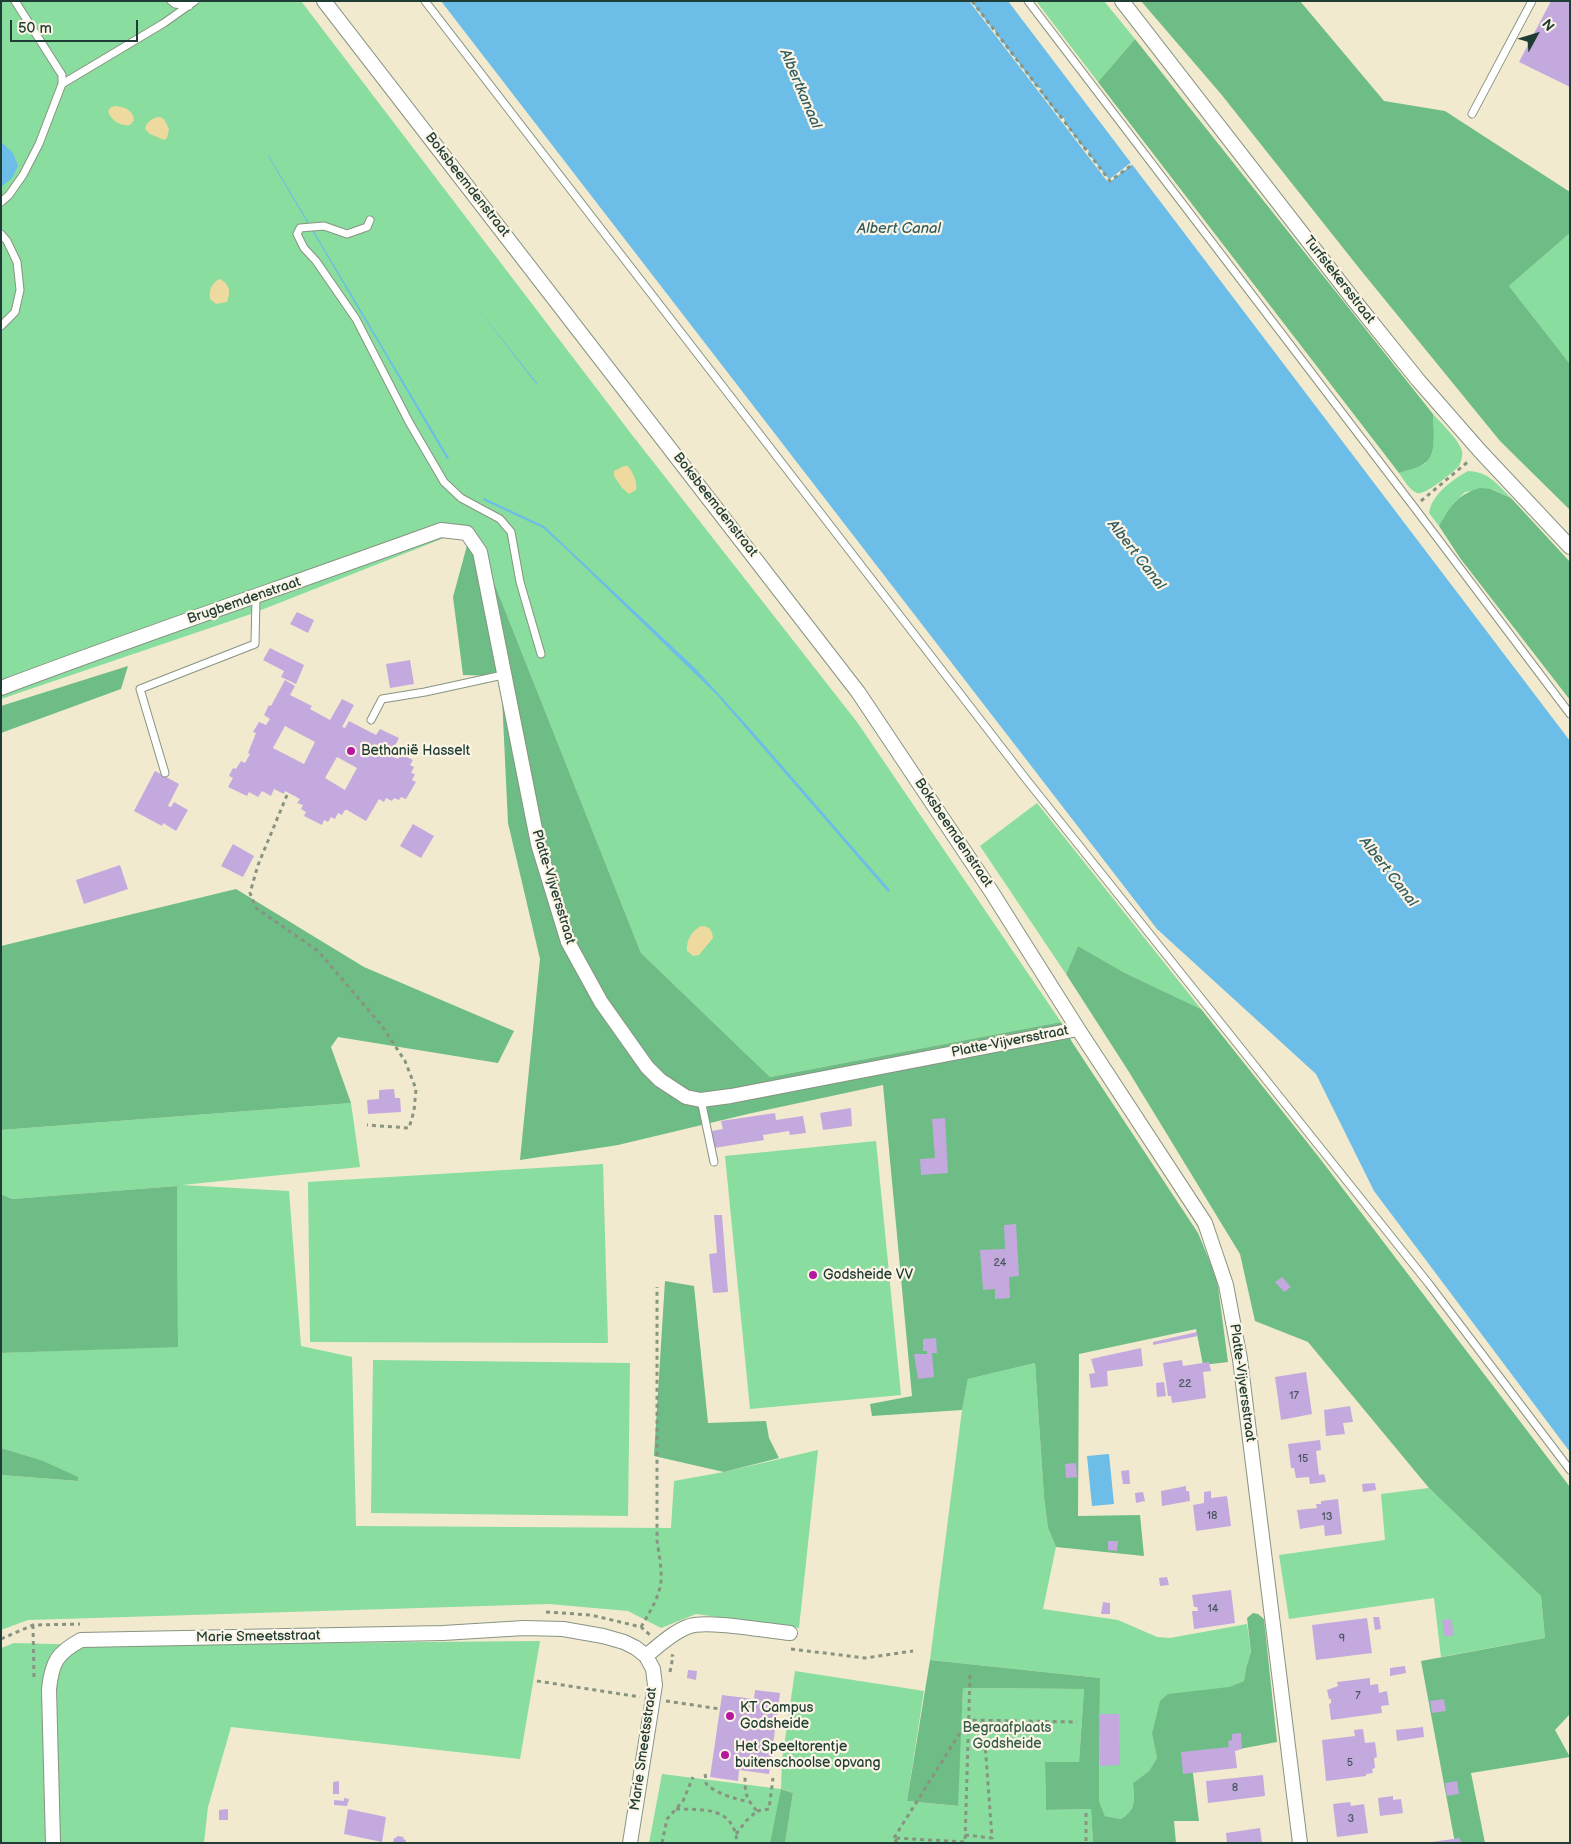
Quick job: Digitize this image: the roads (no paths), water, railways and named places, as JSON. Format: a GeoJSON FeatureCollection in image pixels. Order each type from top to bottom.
{"type":"FeatureCollection","features":[{"type":"Feature","properties":{"kind":"street","name":"Boksbeemdenstraat"},"geometry":{"type":"LineString","coordinates":[[324,1],[858,692],[991,891],[1078,1029]]}},
{"type":"Feature","properties":{"kind":"street","name":"Turfstekersstraat"},"geometry":{"type":"LineString","coordinates":[[1122,1],[1418,380],[1480,451],[1570,546]]}},
{"type":"Feature","properties":{"kind":"street","name":"Brugbemdenstraat"},"geometry":{"type":"LineString","coordinates":[[1,688],[111,646],[256,597],[441,530],[467,533],[480,552]]}},
{"type":"Feature","properties":{"kind":"street","name":"Platte-Vijversstraat"},"geometry":{"type":"LineString","coordinates":[[480,552],[538,844],[568,942],[601,1002],[647,1067],[660,1080],[672,1090],[686,1097],[701,1100],[731,1096],[1078,1029],[1205,1223],[1226,1285],[1240,1359],[1300,1843]]}},
{"type":"Feature","properties":{"kind":"street"},"geometry":{"type":"LineString","coordinates":[[646,1656],[660,1644],[688,1626],[704,1623],[790,1633]]}},
{"type":"Feature","properties":{"kind":"street","name":"Marie Smeetsstraat"},"geometry":{"type":"LineString","coordinates":[[53,1843],[50,1676],[56,1660],[65,1648],[81,1640],[443,1633],[553,1628],[578,1631],[624,1642],[646,1656],[653,1669],[655,1685],[630,1843]]}},
{"type":"Feature","properties":{"kind":"lane"},"geometry":{"type":"LineString","coordinates":[[1,202],[9,195],[23,175],[39,144],[62,84],[62,76],[15,1]]}},
{"type":"Feature","properties":{"kind":"lane"},"geometry":{"type":"LineString","coordinates":[[171,1],[175,4],[192,4]]}},
{"type":"Feature","properties":{"kind":"lane"},"geometry":{"type":"LineString","coordinates":[[425,1],[1026,779],[1429,1284],[1570,1470]]}},
{"type":"Feature","properties":{"kind":"lane"},"geometry":{"type":"LineString","coordinates":[[1028,1],[1570,714]]}},
{"type":"Feature","properties":{"kind":"lane"},"geometry":{"type":"LineString","coordinates":[[1472,114],[1532,1]]}},
{"type":"Feature","properties":{"kind":"lane"},"geometry":{"type":"LineString","coordinates":[[62,84],[192,4]]}},
{"type":"Feature","properties":{"kind":"lane"},"geometry":{"type":"LineString","coordinates":[[370,220],[367,227],[347,234],[324,226],[300,228],[297,234],[304,248],[316,261],[356,319],[409,422],[444,482],[461,498],[500,519],[511,532],[520,582],[540,654]]}},
{"type":"Feature","properties":{"kind":"lane"},"geometry":{"type":"LineString","coordinates":[[1,234],[7,241],[17,262],[20,290],[15,312],[1,326]]}},
{"type":"Feature","properties":{"kind":"lane"},"geometry":{"type":"LineString","coordinates":[[165,773],[140,689],[255,644],[256,597]]}},
{"type":"Feature","properties":{"kind":"lane"},"geometry":{"type":"LineString","coordinates":[[371,720],[382,699],[503,675]]}},
{"type":"Feature","properties":{"kind":"lane"},"geometry":{"type":"LineString","coordinates":[[701,1100],[714,1162]]}},
{"type":"Feature","properties":{"kind":"water","name":"Albert Canal"},"geometry":{"type":"Polygon","coordinates":[[[441,1],[1008,1],[1570,741],[1570,1452],[1374,1191],[1316,1074],[1157,929],[441,1]]]}},
{"type":"Feature","properties":{"kind":"water"},"geometry":{"type":"Polygon","coordinates":[[[1,142],[13,153],[18,166],[12,178],[1,187],[1,142]]]}},
{"type":"Feature","properties":{"kind":"water"},"geometry":{"type":"Polygon","coordinates":[[[269,156],[449,458],[447,459],[269,156]]]}},
{"type":"Feature","properties":{"kind":"water"},"geometry":{"type":"Polygon","coordinates":[[[470,299],[537,383],[537,385],[470,299]]]}},
{"type":"Feature","properties":{"kind":"water"},"geometry":{"type":"Polygon","coordinates":[[[484,498],[544,526],[695,668],[890,890],[888,892],[717,695],[567,550],[543,528],[483,500],[484,498]]]}},
{"type":"Feature","properties":{"kind":"water"},"geometry":{"type":"Polygon","coordinates":[[[1109,1454],[1114,1504],[1092,1506],[1087,1456],[1109,1454]]]}},
{"type":"Feature","properties":{"kind":"place","name":"Bethanië Hasselt"},"geometry":{"type":"Point","coordinates":[351,751]}},
{"type":"Feature","properties":{"kind":"place","name":"Godsheide VV"},"geometry":{"type":"Point","coordinates":[813,1275]}},
{"type":"Feature","properties":{"kind":"place","name":"KT Campus Godsheide"},"geometry":{"type":"Point","coordinates":[730,1716]}},
{"type":"Feature","properties":{"kind":"place","name":"Het Speeltorentje buitenschoolse opvang"},"geometry":{"type":"Point","coordinates":[725,1755]}},
{"type":"Feature","properties":{"kind":"water label","name":"Albertkanaal"},"geometry":{"type":"Point","coordinates":[800,89]}},
{"type":"Feature","properties":{"kind":"park label","name":"Begraafplaats Godsheide"},"geometry":{"type":"Point","coordinates":[1007,1736]}}]}
